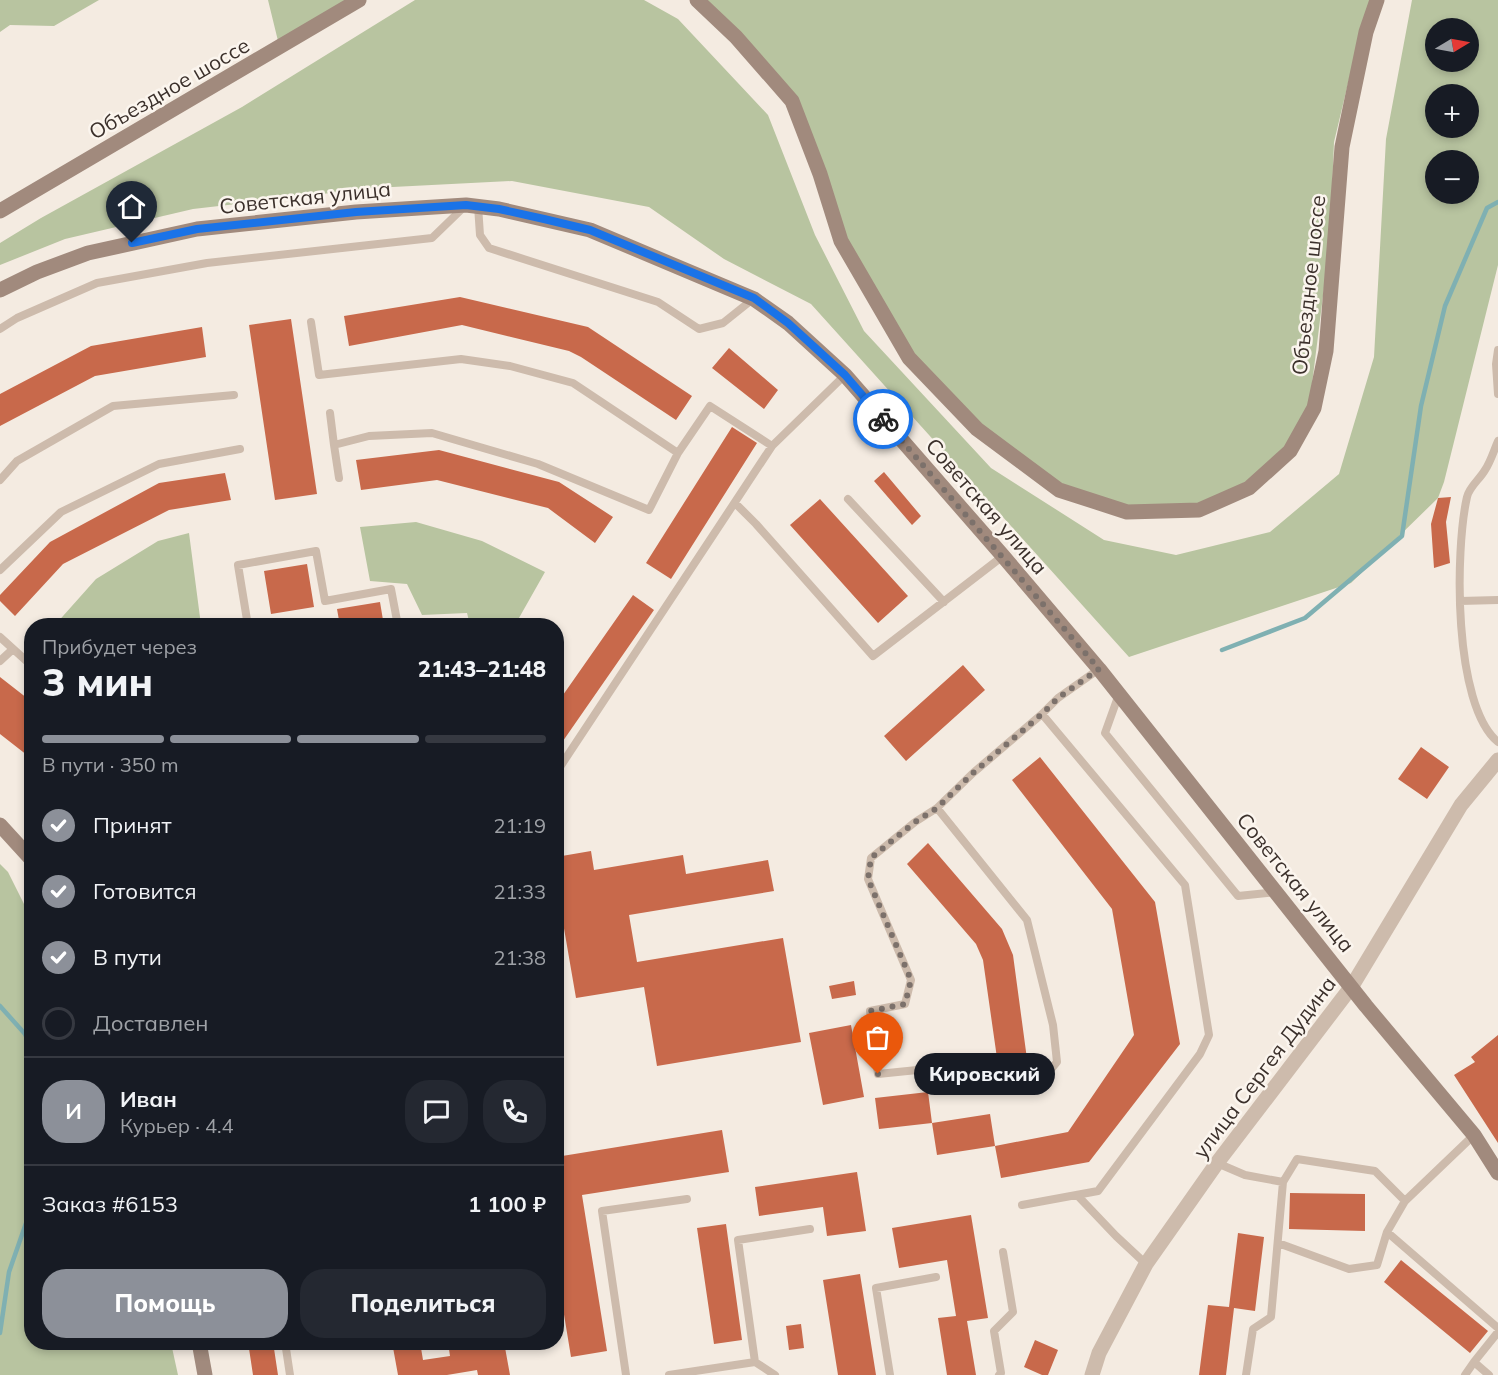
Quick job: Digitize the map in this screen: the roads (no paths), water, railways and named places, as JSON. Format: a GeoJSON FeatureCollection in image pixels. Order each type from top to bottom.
{"type":"FeatureCollection","features":[{"type":"Feature","properties":{"kind":"street","name":"Объездное шоссе"},"geometry":{"type":"LineString","coordinates":[[0,211],[359,0]]}},
{"type":"Feature","properties":{"kind":"street","name":"Объездное шоссе"},"geometry":{"type":"LineString","coordinates":[[697,0],[736,37],[792,101],[820,174],[841,241],[909,358],[977,429],[1059,490],[1127,513],[1199,510],[1249,488],[1290,451],[1314,408],[1326,351],[1342,147],[1366,32],[1377,0]]}},
{"type":"Feature","properties":{"kind":"street","name":"Советская улица"},"geometry":{"type":"LineString","coordinates":[[0,290],[37,272],[88,253],[197,229],[356,212],[472,205],[590,230],[754,298],[788,323],[845,375],[1003,556],[1099,669],[1474,1135],[1498,1173]]}},
{"type":"Feature","properties":{"kind":"street","name":"улица Сергея Дудина"},"geometry":{"type":"LineString","coordinates":[[1092,1375],[1099,1353],[1146,1264],[1217,1164],[1352,986],[1461,805],[1498,760]]}},
{"type":"Feature","properties":{"kind":"street"},"geometry":{"type":"LineString","coordinates":[[0,825],[24,851]]}},
{"type":"Feature","properties":{"kind":"street"},"geometry":{"type":"LineString","coordinates":[[200,1350],[205,1375]]}},
{"type":"Feature","properties":{"kind":"lane"},"geometry":{"type":"LineString","coordinates":[[0,329],[16,318],[98,283],[207,263],[432,238],[472,205],[480,235],[489,248],[658,302],[699,329],[723,323],[754,298]]}},
{"type":"Feature","properties":{"kind":"lane"},"geometry":{"type":"LineString","coordinates":[[311,322],[319,375],[460,359],[510,366],[573,383],[678,453]]}},
{"type":"Feature","properties":{"kind":"lane"},"geometry":{"type":"LineString","coordinates":[[1498,350],[1496,364],[1498,394]]}},
{"type":"Feature","properties":{"kind":"lane"},"geometry":{"type":"LineString","coordinates":[[564,761],[772,446],[845,375]]}},
{"type":"Feature","properties":{"kind":"lane"},"geometry":{"type":"LineString","coordinates":[[0,480],[17,461],[113,406],[234,395]]}},
{"type":"Feature","properties":{"kind":"lane"},"geometry":{"type":"LineString","coordinates":[[334,444],[369,436],[432,433],[538,464],[649,510],[678,453],[710,406],[772,446]]}},
{"type":"Feature","properties":{"kind":"lane"},"geometry":{"type":"LineString","coordinates":[[330,413],[339,478]]}},
{"type":"Feature","properties":{"kind":"lane"},"geometry":{"type":"LineString","coordinates":[[1498,441],[1486,469],[1468,493],[1462,529],[1460,601],[1463,647],[1471,693],[1493,738],[1498,742]]}},
{"type":"Feature","properties":{"kind":"lane"},"geometry":{"type":"LineString","coordinates":[[0,570],[61,512],[159,464],[240,449]]}},
{"type":"Feature","properties":{"kind":"lane"},"geometry":{"type":"LineString","coordinates":[[848,499],[944,602]]}},
{"type":"Feature","properties":{"kind":"lane"},"geometry":{"type":"LineString","coordinates":[[735,503],[873,656],[1003,556]]}},
{"type":"Feature","properties":{"kind":"lane"},"geometry":{"type":"LineString","coordinates":[[247,618],[238,565],[316,551],[325,601],[392,589],[397,618]]}},
{"type":"Feature","properties":{"kind":"lane"},"geometry":{"type":"LineString","coordinates":[[1460,601],[1498,600]]}},
{"type":"Feature","properties":{"kind":"lane"},"geometry":{"type":"LineString","coordinates":[[0,637],[24,659]]}},
{"type":"Feature","properties":{"kind":"lane"},"geometry":{"type":"LineString","coordinates":[[0,661],[13,649]]}},
{"type":"Feature","properties":{"kind":"lane"},"geometry":{"type":"LineString","coordinates":[[937,808],[1027,920],[1054,1034],[1056,1062],[1042,1080],[956,1091],[927,1069],[878,1074],[870,1011],[905,1004],[911,980],[868,879],[871,858],[915,822],[937,808],[1058,698],[1099,669]]}},
{"type":"Feature","properties":{"kind":"lane"},"geometry":{"type":"LineString","coordinates":[[1119,694],[1105,733],[1238,896],[1277,892]]}},
{"type":"Feature","properties":{"kind":"lane"},"geometry":{"type":"LineString","coordinates":[[1022,1205],[1098,1191],[1200,1054],[1209,1035],[1185,885],[1042,714]]}},
{"type":"Feature","properties":{"kind":"lane"},"geometry":{"type":"LineString","coordinates":[[1278,1243],[1349,1269],[1377,1265],[1387,1232],[1406,1201],[1474,1135]]}},
{"type":"Feature","properties":{"kind":"lane"},"geometry":{"type":"LineString","coordinates":[[1246,1375],[1253,1329],[1272,1317],[1282,1182],[1297,1159],[1375,1171],[1406,1201]]}},
{"type":"Feature","properties":{"kind":"lane"},"geometry":{"type":"LineString","coordinates":[[1217,1164],[1245,1174],[1282,1182]]}},
{"type":"Feature","properties":{"kind":"lane"},"geometry":{"type":"LineString","coordinates":[[1077,1195],[1146,1264]]}},
{"type":"Feature","properties":{"kind":"lane"},"geometry":{"type":"LineString","coordinates":[[626,1375],[602,1211],[687,1198]]}},
{"type":"Feature","properties":{"kind":"lane"},"geometry":{"type":"LineString","coordinates":[[755,1362],[738,1240],[810,1229]]}},
{"type":"Feature","properties":{"kind":"lane"},"geometry":{"type":"LineString","coordinates":[[1387,1232],[1498,1330],[1465,1375]]}},
{"type":"Feature","properties":{"kind":"lane"},"geometry":{"type":"LineString","coordinates":[[999,1375],[1001,1373],[994,1331],[1013,1312],[1003,1252]]}},
{"type":"Feature","properties":{"kind":"lane"},"geometry":{"type":"LineString","coordinates":[[890,1375],[876,1288],[936,1277]]}},
{"type":"Feature","properties":{"kind":"lane"},"geometry":{"type":"LineString","coordinates":[[286,1350],[290,1375]]}},
{"type":"Feature","properties":{"kind":"lane"},"geometry":{"type":"LineString","coordinates":[[669,1375],[755,1362],[775,1375]]}},
{"type":"Feature","properties":{"kind":"lane"},"geometry":{"type":"LineString","coordinates":[[1474,1362],[1489,1375]]}},
{"type":"Feature","properties":{"kind":"waterway"},"geometry":{"type":"LineString","coordinates":[[1222,650],[1305,618],[1402,536],[1421,406],[1445,306],[1487,208],[1498,202]]}},
{"type":"Feature","properties":{"kind":"waterway"},"geometry":{"type":"LineString","coordinates":[[0,1006],[24,1033]]}},
{"type":"Feature","properties":{"kind":"waterway"},"geometry":{"type":"LineString","coordinates":[[0,1333],[9,1272],[24,1229]]}},
{"type":"Feature","properties":{"kind":"place","name":"Кировский"},"geometry":{"type":"Point","coordinates":[878,1074]}}]}
